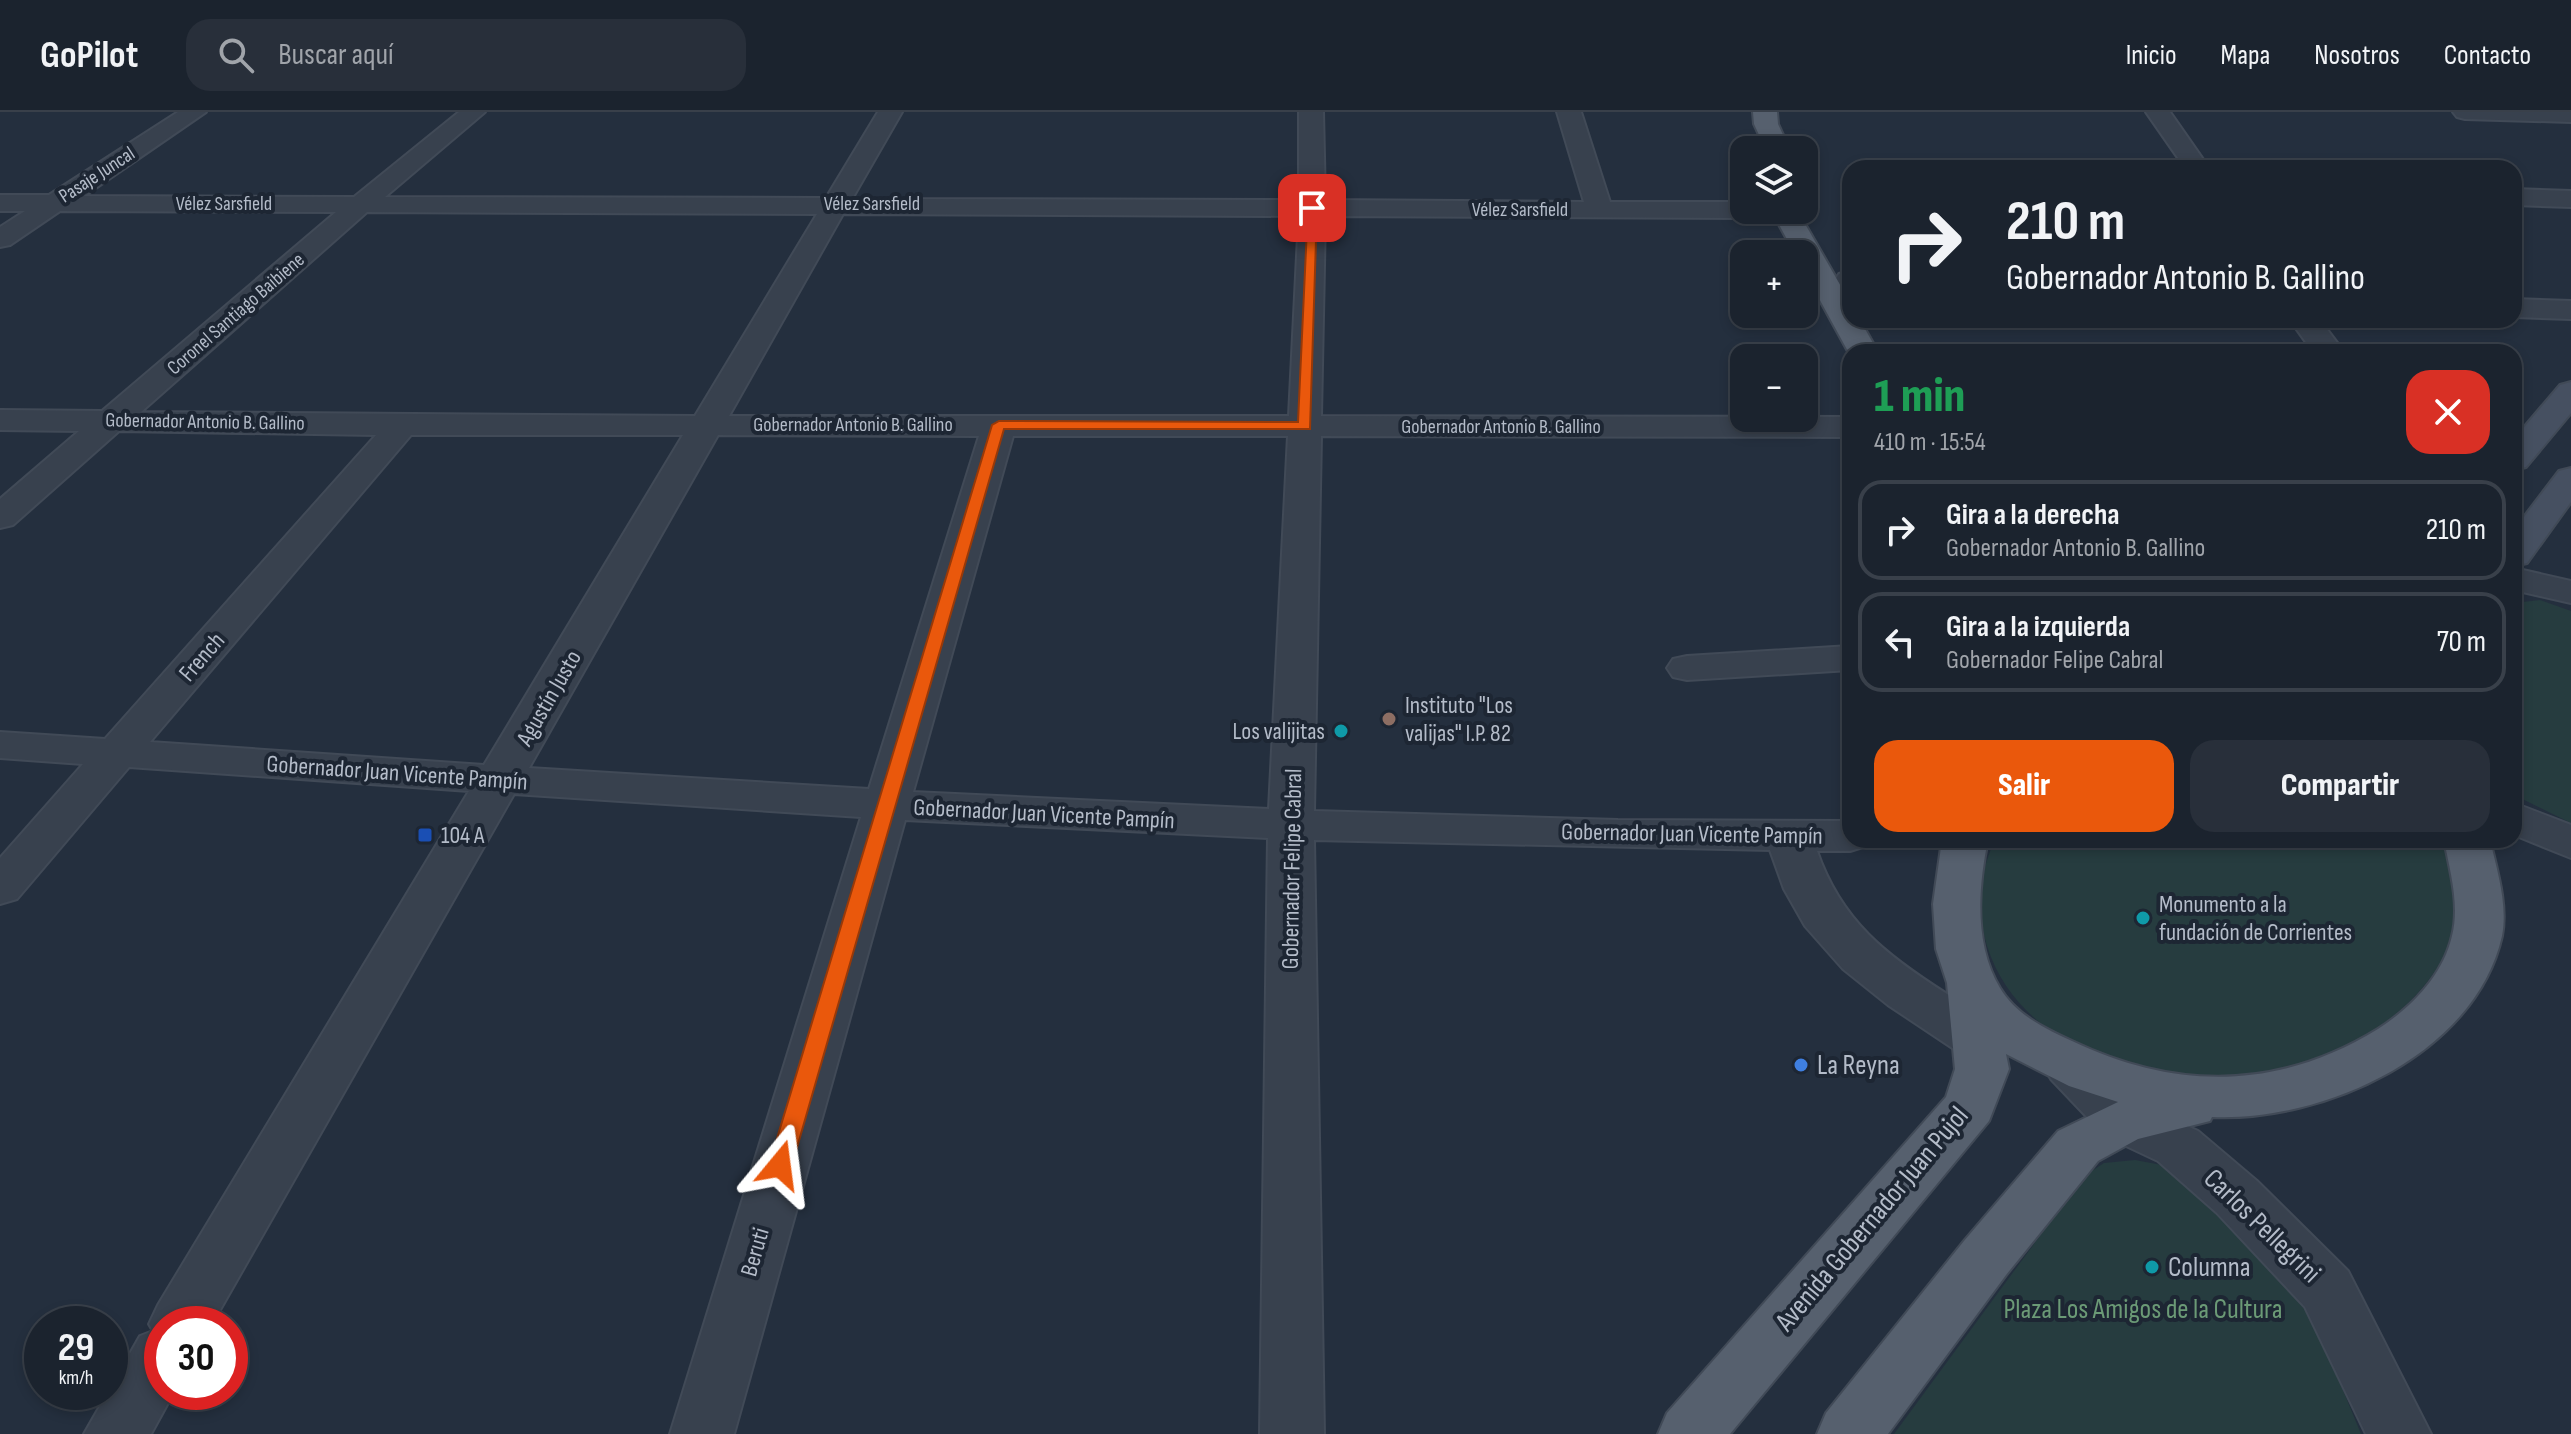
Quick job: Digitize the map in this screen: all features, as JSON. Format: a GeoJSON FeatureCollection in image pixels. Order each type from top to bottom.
{"type":"FeatureCollection","features":[{"type":"Feature","properties":{"kind":"main road"},"geometry":{"type":"LineString","coordinates":[[1765,112],[1772,136]]}},
{"type":"Feature","properties":{"kind":"main road"},"geometry":{"type":"LineString","coordinates":[[1744,125],[1748,136]]}},
{"type":"Feature","properties":{"kind":"main road"},"geometry":{"type":"LineString","coordinates":[[1792,224],[1842,314]]}},
{"type":"Feature","properties":{"kind":"main road"},"geometry":{"type":"LineString","coordinates":[[1817,224],[1842,267]]}},
{"type":"Feature","properties":{"kind":"main road"},"geometry":{"type":"LineString","coordinates":[[2522,450],[2571,392]]}},
{"type":"Feature","properties":{"kind":"main road"},"geometry":{"type":"LineString","coordinates":[[2522,544],[2571,478]]}},
{"type":"Feature","properties":{"kind":"main road"},"geometry":{"type":"LineString","coordinates":[[1963,848],[1958,865],[1957,929],[1968,976],[1986,1009],[2011,1032],[2070,1065],[2123,1084],[2166,1094],[2240,1098]]}},
{"type":"Feature","properties":{"kind":"main road"},"geometry":{"type":"LineString","coordinates":[[1849,1434],[1985,1258],[2078,1146],[2124,1121],[2314,1086],[2379,1058],[2429,1019],[2462,977],[2478,933],[2476,878],[2469,848]]}},
{"type":"Feature","properties":{"kind":"main road","name":"Avenida Gobernador Juan Pujol"},"geometry":{"type":"LineString","coordinates":[[1690,1434],[1970,1106],[1982,1069],[1968,976]]}},
{"type":"Feature","properties":{"kind":"street","name":"Pasaje Juncal"},"geometry":{"type":"LineString","coordinates":[[0,239],[194,112]]}},
{"type":"Feature","properties":{"kind":"street","name":"Coronel Santiago Baibiene"},"geometry":{"type":"LineString","coordinates":[[0,517],[361,204],[473,112]]}},
{"type":"Feature","properties":{"kind":"street","name":"Agustín Justo"},"geometry":{"type":"LineString","coordinates":[[191,1306],[502,780],[833,204],[890,112]]}},
{"type":"Feature","properties":{"kind":"street","name":"Gobernador Felipe Cabral"},"geometry":{"type":"LineString","coordinates":[[1292,1434],[1291,828],[1312,208],[1311,112]]}},
{"type":"Feature","properties":{"kind":"street"},"geometry":{"type":"LineString","coordinates":[[1569,112],[1600,210]]}},
{"type":"Feature","properties":{"kind":"street"},"geometry":{"type":"LineString","coordinates":[[2158,112],[2191,160]]}},
{"type":"Feature","properties":{"kind":"street"},"geometry":{"type":"LineString","coordinates":[[2465,112],[2571,115]]}},
{"type":"Feature","properties":{"kind":"street"},"geometry":{"type":"LineString","coordinates":[[2522,197],[2571,199]]}},
{"type":"Feature","properties":{"kind":"street","name":"Vélez Sarsfield"},"geometry":{"type":"LineString","coordinates":[[0,203],[1730,210]]}},
{"type":"Feature","properties":{"kind":"street"},"geometry":{"type":"LineString","coordinates":[[2522,308],[2571,310]]}},
{"type":"Feature","properties":{"kind":"street","name":"Gobernador Antonio B. Gallino"},"geometry":{"type":"LineString","coordinates":[[0,420],[402,425],[1842,427]]}},
{"type":"Feature","properties":{"kind":"street","name":"French"},"geometry":{"type":"LineString","coordinates":[[0,888],[402,425]]}},
{"type":"Feature","properties":{"kind":"street","name":"Beruti"},"geometry":{"type":"LineString","coordinates":[[702,1434],[999,425]]}},
{"type":"Feature","properties":{"kind":"street"},"geometry":{"type":"LineString","coordinates":[[2522,581],[2571,592]]}},
{"type":"Feature","properties":{"kind":"street"},"geometry":{"type":"LineString","coordinates":[[1687,668],[1842,658]]}},
{"type":"Feature","properties":{"kind":"street","name":"Gobernador Juan Vicente Pampín"},"geometry":{"type":"LineString","coordinates":[[0,745],[885,806],[1291,828],[1842,836]]}},
{"type":"Feature","properties":{"kind":"street"},"geometry":{"type":"LineString","coordinates":[[2522,821],[2571,843]]}},
{"type":"Feature","properties":{"kind":"street"},"geometry":{"type":"LineString","coordinates":[[1789,837],[1808,890],[1836,934],[1878,972],[1979,1039]]}},
{"type":"Feature","properties":{"kind":"street","name":"Carlos Pellegrini"},"geometry":{"type":"LineString","coordinates":[[2070,1065],[2124,1121],[2178,1146],[2237,1197],[2327,1289],[2399,1434]]}},
{"type":"Feature","properties":{"kind":"street"},"geometry":{"type":"LineString","coordinates":[[116,1434],[144,1386]]}},
{"type":"Feature","properties":{"kind":"green space"},"geometry":{"type":"Polygon","coordinates":[[[2540,600],[2571,611],[2571,823],[2522,799],[2522,602],[2540,600]]]}},
{"type":"Feature","properties":{"kind":"green space"},"geometry":{"type":"Polygon","coordinates":[[[1992,848],[2448,848],[2457,892],[2456,924],[2439,965],[2410,1001],[2373,1031],[2343,1049],[2312,1064],[2278,1074],[2222,1080],[2180,1078],[2139,1070],[2099,1057],[2062,1039],[2030,1014],[2004,983],[1987,946],[1980,906],[1985,866],[1992,848]]]}},
{"type":"Feature","properties":{"kind":"green space","name":"Plaza Los Amigos de la Cultura"},"geometry":{"type":"Polygon","coordinates":[[[2135,1160],[2167,1166],[2193,1182],[2309,1307],[2361,1434],[1894,1434],[2084,1176],[2104,1163],[2135,1160]]]}},
{"type":"Feature","properties":{"kind":"place","name":"Instituto \"Los valijas\" I.P. 82"},"geometry":{"type":"Point","coordinates":[1389,719]}},
{"type":"Feature","properties":{"kind":"place","name":"Los valijitas"},"geometry":{"type":"Point","coordinates":[1341,731]}},
{"type":"Feature","properties":{"kind":"place","name":"104 A"},"geometry":{"type":"Point","coordinates":[425,835]}},
{"type":"Feature","properties":{"kind":"place","name":"Monumento a la fundación de Corrientes"},"geometry":{"type":"Point","coordinates":[2143,918]}},
{"type":"Feature","properties":{"kind":"place","name":"La Reyna"},"geometry":{"type":"Point","coordinates":[1801,1065]}},
{"type":"Feature","properties":{"kind":"place","name":"Columna"},"geometry":{"type":"Point","coordinates":[2152,1267]}},
{"type":"Feature","properties":{"kind":"route"},"geometry":{"type":"LineString","coordinates":[[780,1165],[999,425],[1305,426],[1312,208]]}}]}
